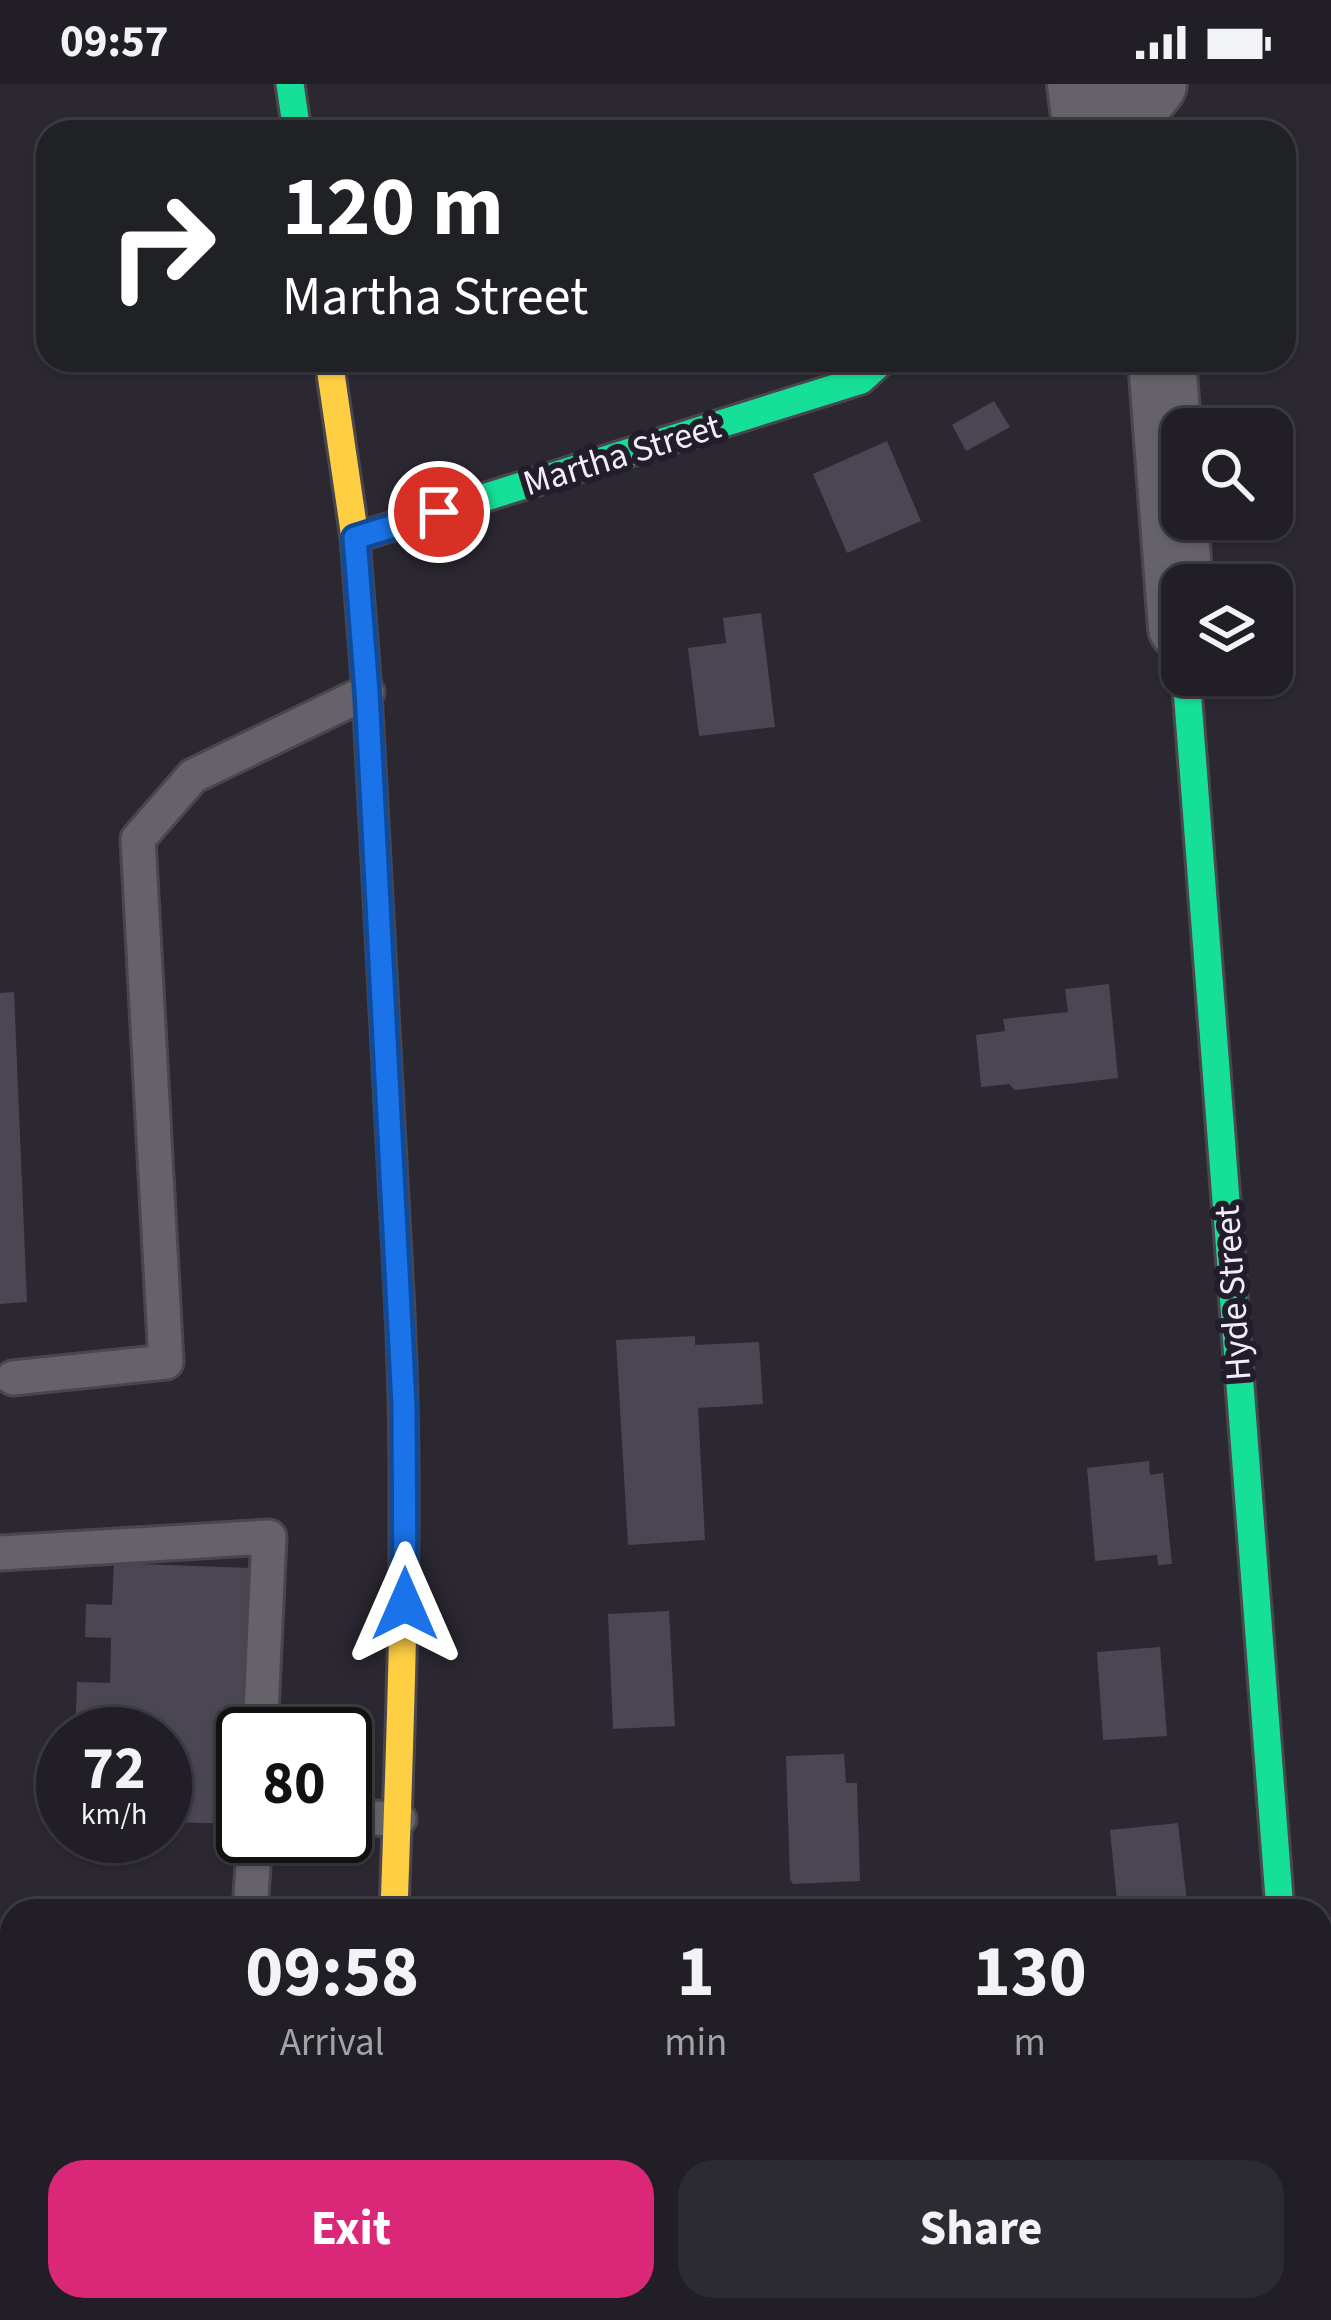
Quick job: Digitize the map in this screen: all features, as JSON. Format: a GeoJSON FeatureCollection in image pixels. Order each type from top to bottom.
{"type":"FeatureCollection","features":[{"type":"Feature","properties":{"kind":"main road"},"geometry":{"type":"LineString","coordinates":[[290,84],[295,120]]}},
{"type":"Feature","properties":{"kind":"main road"},"geometry":{"type":"LineString","coordinates":[[331,372],[355,538],[367,692],[404,1405],[405,1604],[395,1899]]}},
{"type":"Feature","properties":{"kind":"main road","name":"Martha Street"},"geometry":{"type":"LineString","coordinates":[[355,538],[861,380],[870,372]]}},
{"type":"Feature","properties":{"kind":"main road","name":"Hyde Street"},"geometry":{"type":"LineString","coordinates":[[1188,696],[1279,1899]]}},
{"type":"Feature","properties":{"kind":"street"},"geometry":{"type":"LineString","coordinates":[[1081,84],[1086,120]]}},
{"type":"Feature","properties":{"kind":"street"},"geometry":{"type":"LineString","coordinates":[[1124,120],[1153,84]]}},
{"type":"Feature","properties":{"kind":"street"},"geometry":{"type":"LineString","coordinates":[[1163,372],[1177,564]]}},
{"type":"Feature","properties":{"kind":"lane"},"geometry":{"type":"LineString","coordinates":[[13,1378],[166,1362],[138,838],[193,776],[367,692]]}},
{"type":"Feature","properties":{"kind":"lane"},"geometry":{"type":"LineString","coordinates":[[0,1553],[269,1537],[261,1707]]}},
{"type":"Feature","properties":{"kind":"lane"},"geometry":{"type":"LineString","coordinates":[[372,1818],[398,1819]]}},
{"type":"Feature","properties":{"kind":"lane"},"geometry":{"type":"LineString","coordinates":[[251,1899],[253,1863]]}},
{"type":"Feature","properties":{"kind":"building"},"geometry":{"type":"Polygon","coordinates":[[[994,401],[1010,427],[966,451],[952,425],[994,401]]]}},
{"type":"Feature","properties":{"kind":"building"},"geometry":{"type":"Polygon","coordinates":[[[887,441],[921,521],[847,553],[813,474],[887,441]]]}},
{"type":"Feature","properties":{"kind":"building"},"geometry":{"type":"Polygon","coordinates":[[[761,613],[775,727],[699,736],[688,648],[726,643],[723,618],[761,613]]]}},
{"type":"Feature","properties":{"kind":"building"},"geometry":{"type":"Polygon","coordinates":[[[1109,984],[1118,1078],[1015,1090],[1009,1084],[981,1087],[976,1035],[1005,1031],[1003,1019],[1068,1012],[1065,989],[1109,984]]]}},
{"type":"Feature","properties":{"kind":"building"},"geometry":{"type":"Polygon","coordinates":[[[14,992],[27,1302],[0,1304],[0,993],[14,992]]]}},
{"type":"Feature","properties":{"kind":"building"},"geometry":{"type":"Polygon","coordinates":[[[695,1336],[695,1345],[759,1342],[763,1404],[698,1408],[705,1540],[628,1545],[616,1340],[695,1336]]]}},
{"type":"Feature","properties":{"kind":"building"},"geometry":{"type":"Polygon","coordinates":[[[1149,1461],[1150,1475],[1163,1473],[1172,1564],[1158,1565],[1157,1555],[1095,1561],[1087,1468],[1149,1461]]]}},
{"type":"Feature","properties":{"kind":"building"},"geometry":{"type":"Polygon","coordinates":[[[114,1563],[250,1568],[246,1707],[216,1707],[216,1823],[192,1823],[192,1707],[76,1707],[77,1682],[110,1683],[111,1638],[85,1637],[86,1604],[112,1605],[114,1563]]]}},
{"type":"Feature","properties":{"kind":"building"},"geometry":{"type":"Polygon","coordinates":[[[669,1611],[675,1726],[613,1729],[608,1614],[669,1611]]]}},
{"type":"Feature","properties":{"kind":"building"},"geometry":{"type":"Polygon","coordinates":[[[1160,1647],[1167,1736],[1103,1740],[1097,1652],[1160,1647]]]}},
{"type":"Feature","properties":{"kind":"building"},"geometry":{"type":"Polygon","coordinates":[[[844,1754],[846,1783],[857,1783],[860,1881],[793,1884],[786,1756],[844,1754]]]}},
{"type":"Feature","properties":{"kind":"building"},"geometry":{"type":"Polygon","coordinates":[[[1178,1823],[1187,1899],[1117,1899],[1110,1830],[1178,1823]]]}},
{"type":"Feature","properties":{"kind":"traffic: fast"},"geometry":{"type":"LineString","coordinates":[[290,84],[295,120]]}},
{"type":"Feature","properties":{"kind":"traffic: fast"},"geometry":{"type":"LineString","coordinates":[[355,538],[861,380],[870,372]]}},
{"type":"Feature","properties":{"kind":"traffic: fast"},"geometry":{"type":"LineString","coordinates":[[1188,696],[1279,1899]]}},
{"type":"Feature","properties":{"kind":"traffic: slow"},"geometry":{"type":"LineString","coordinates":[[331,372],[355,538],[379,916]]}},
{"type":"Feature","properties":{"kind":"traffic: slow"},"geometry":{"type":"LineString","coordinates":[[394,1899],[404,1525],[399,1293]]}},
{"type":"Feature","properties":{"kind":"traffic: jam"},"geometry":{"type":"LineString","coordinates":[[379,916],[399,1293]]}},
{"type":"Feature","properties":{"kind":"route"},"geometry":{"type":"LineString","coordinates":[[405,1604],[404,1405],[355,538],[439,512]]}}]}
